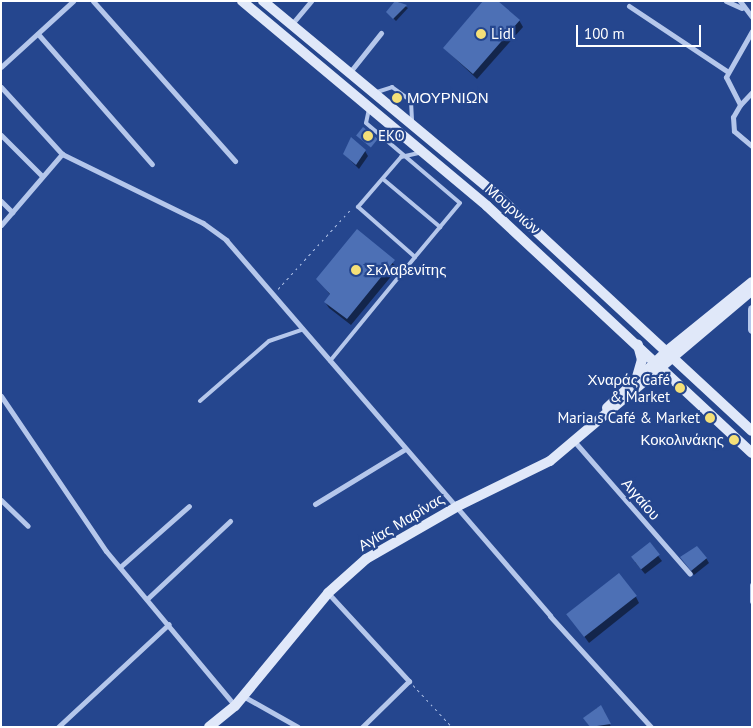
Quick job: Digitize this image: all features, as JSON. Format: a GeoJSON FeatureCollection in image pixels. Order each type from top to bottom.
{"type":"FeatureCollection","features":[{"type":"Feature","properties":{"kind":"main road","name":"Μουρνιών"},"geometry":{"type":"LineString","coordinates":[[242,1],[424,153],[638,344],[752,453]]}},
{"type":"Feature","properties":{"kind":"main road","name":"Μουρνιών"},"geometry":{"type":"LineString","coordinates":[[263,1],[412,122],[648,334],[752,431]]}},
{"type":"Feature","properties":{"kind":"main road","name":"Αγίας Μαρίνας"},"geometry":{"type":"LineString","coordinates":[[209,727],[235,706],[328,593],[380,550],[458,506],[514,480],[574,441],[687,338],[752,282]]}},
{"type":"Feature","properties":{"kind":"main road","name":"Αγίας Μαρίνας"},"geometry":{"type":"LineString","coordinates":[[687,338],[752,290]]}},
{"type":"Feature","properties":{"kind":"main road"},"geometry":{"type":"LineString","coordinates":[[648,334],[666,340],[687,338],[685,357],[689,373]]}},
{"type":"Feature","properties":{"kind":"main road"},"geometry":{"type":"LineString","coordinates":[[638,344],[642,360],[639,383],[658,379],[681,386]]}},
{"type":"Feature","properties":{"kind":"street"},"geometry":{"type":"LineString","coordinates":[[1,67],[73,1]]}},
{"type":"Feature","properties":{"kind":"street"},"geometry":{"type":"LineString","coordinates":[[93,1],[235,161]]}},
{"type":"Feature","properties":{"kind":"street"},"geometry":{"type":"LineString","coordinates":[[291,25],[311,1]]}},
{"type":"Feature","properties":{"kind":"street"},"geometry":{"type":"LineString","coordinates":[[726,1],[742,8],[752,16]]}},
{"type":"Feature","properties":{"kind":"street"},"geometry":{"type":"LineString","coordinates":[[740,1],[742,8]]}},
{"type":"Feature","properties":{"kind":"street"},"geometry":{"type":"LineString","coordinates":[[628,6],[727,72]]}},
{"type":"Feature","properties":{"kind":"street"},"geometry":{"type":"LineString","coordinates":[[740,105],[728,87],[727,72],[752,31]]}},
{"type":"Feature","properties":{"kind":"street"},"geometry":{"type":"LineString","coordinates":[[350,72],[381,33]]}},
{"type":"Feature","properties":{"kind":"street"},"geometry":{"type":"LineString","coordinates":[[38,34],[152,164]]}},
{"type":"Feature","properties":{"kind":"street"},"geometry":{"type":"LineString","coordinates":[[1,86],[62,154],[215,231],[274,293],[405,449],[458,506],[651,727]]}},
{"type":"Feature","properties":{"kind":"street"},"geometry":{"type":"LineString","coordinates":[[752,92],[740,105],[733,117],[734,131],[752,146]]}},
{"type":"Feature","properties":{"kind":"street"},"geometry":{"type":"LineString","coordinates":[[1,135],[41,176]]}},
{"type":"Feature","properties":{"kind":"street"},"geometry":{"type":"LineString","coordinates":[[1,225],[41,176],[62,154]]}},
{"type":"Feature","properties":{"kind":"street"},"geometry":{"type":"LineString","coordinates":[[1,201],[12,212]]}},
{"type":"Feature","properties":{"kind":"street"},"geometry":{"type":"LineString","coordinates":[[752,309],[752,329]]}},
{"type":"Feature","properties":{"kind":"street"},"geometry":{"type":"LineString","coordinates":[[1,396],[120,567],[235,706]]}},
{"type":"Feature","properties":{"kind":"street","name":"Αιγαίου"},"geometry":{"type":"LineString","coordinates":[[574,441],[690,574]]}},
{"type":"Feature","properties":{"kind":"street"},"geometry":{"type":"LineString","coordinates":[[314,504],[405,449]]}},
{"type":"Feature","properties":{"kind":"street"},"geometry":{"type":"LineString","coordinates":[[1,500],[28,526]]}},
{"type":"Feature","properties":{"kind":"street"},"geometry":{"type":"LineString","coordinates":[[120,567],[189,506]]}},
{"type":"Feature","properties":{"kind":"street"},"geometry":{"type":"LineString","coordinates":[[147,599],[230,521]]}},
{"type":"Feature","properties":{"kind":"street"},"geometry":{"type":"LineString","coordinates":[[328,593],[409,681],[362,727]]}},
{"type":"Feature","properties":{"kind":"street"},"geometry":{"type":"LineString","coordinates":[[58,727],[169,624]]}},
{"type":"Feature","properties":{"kind":"street"},"geometry":{"type":"LineString","coordinates":[[242,696],[298,727]]}},
{"type":"Feature","properties":{"kind":"lane"},"geometry":{"type":"LineString","coordinates":[[376,92],[392,87],[411,101],[412,122]]}},
{"type":"Feature","properties":{"kind":"lane"},"geometry":{"type":"LineString","coordinates":[[330,361],[460,203],[401,157],[366,124],[369,109]]}},
{"type":"Feature","properties":{"kind":"lane"},"geometry":{"type":"LineString","coordinates":[[414,257],[358,207],[401,157],[424,153]]}},
{"type":"Feature","properties":{"kind":"lane"},"geometry":{"type":"LineString","coordinates":[[383,179],[440,227]]}},
{"type":"Feature","properties":{"kind":"lane"},"geometry":{"type":"LineString","coordinates":[[200,401],[269,341],[304,329]]}},
{"type":"Feature","properties":{"kind":"lane"},"geometry":{"type":"LineString","coordinates":[[752,585],[752,602]]}},
{"type":"Feature","properties":{"kind":"path"},"geometry":{"type":"LineString","coordinates":[[274,293],[350,208],[358,207]]}},
{"type":"Feature","properties":{"kind":"path"},"geometry":{"type":"LineString","coordinates":[[409,681],[452,727]]}},
{"type":"Feature","properties":{"kind":"building"},"geometry":{"type":"Polygon","coordinates":[[[395,1],[407,5],[393,19],[386,12],[395,1]]]}},
{"type":"Feature","properties":{"kind":"building","name":"Lidl"},"geometry":{"type":"Polygon","coordinates":[[[483,1],[498,1],[520,20],[473,74],[443,48],[483,1]]]}},
{"type":"Feature","properties":{"kind":"building"},"geometry":{"type":"Polygon","coordinates":[[[363,127],[378,139],[371,148],[356,136],[363,127]]]}},
{"type":"Feature","properties":{"kind":"building"},"geometry":{"type":"Polygon","coordinates":[[[351,137],[366,150],[356,165],[343,154],[351,137]]]}},
{"type":"Feature","properties":{"kind":"building","name":"Σκλαβενίτης"},"geometry":{"type":"Polygon","coordinates":[[[357,229],[395,260],[347,319],[324,302],[330,294],[316,279],[357,229]]]}},
{"type":"Feature","properties":{"kind":"building"},"geometry":{"type":"Polygon","coordinates":[[[650,542],[660,555],[641,569],[631,557],[650,542]]]}},
{"type":"Feature","properties":{"kind":"building"},"geometry":{"type":"Polygon","coordinates":[[[697,546],[707,558],[691,571],[680,557],[697,546]]]}},
{"type":"Feature","properties":{"kind":"building"},"geometry":{"type":"Polygon","coordinates":[[[619,573],[637,596],[584,637],[566,614],[619,573]]]}},
{"type":"Feature","properties":{"kind":"building"},"geometry":{"type":"Polygon","coordinates":[[[601,705],[611,724],[590,727],[583,718],[601,705]]]}},
{"type":"Feature","properties":{"kind":"place","name":"Lidl"},"geometry":{"type":"Point","coordinates":[481,34]}},
{"type":"Feature","properties":{"kind":"place","name":"ΜΟΥΡΝΙΩΝ"},"geometry":{"type":"Point","coordinates":[397,98]}},
{"type":"Feature","properties":{"kind":"place","name":"EKO"},"geometry":{"type":"Point","coordinates":[368,136]}},
{"type":"Feature","properties":{"kind":"place","name":"Σκλαβενίτης"},"geometry":{"type":"Point","coordinates":[356,270]}},
{"type":"Feature","properties":{"kind":"place","name":"Χναράς Café & Market"},"geometry":{"type":"Point","coordinates":[680,388]}},
{"type":"Feature","properties":{"kind":"place","name":"Maria s Café & Market"},"geometry":{"type":"Point","coordinates":[710,418]}},
{"type":"Feature","properties":{"kind":"place","name":"Κοκολινάκης"},"geometry":{"type":"Point","coordinates":[734,440]}}]}
